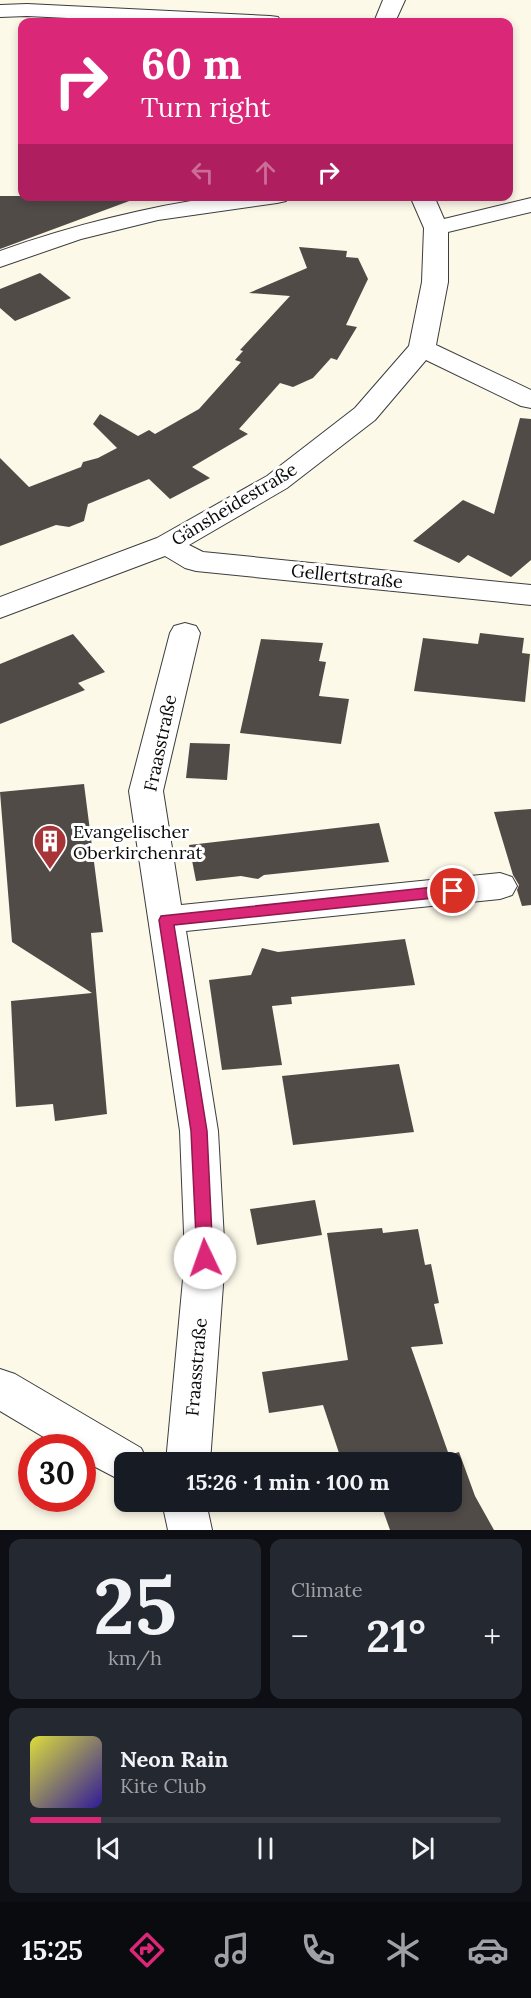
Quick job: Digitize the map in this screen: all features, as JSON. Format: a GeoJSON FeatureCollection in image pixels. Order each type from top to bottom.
{"type":"FeatureCollection","features":[{"type":"Feature","properties":{"kind":"street"},"geometry":{"type":"LineString","coordinates":[[387,18],[394,0]]}},
{"type":"Feature","properties":{"kind":"street"},"geometry":{"type":"LineString","coordinates":[[0,11],[27,5],[213,18]]}},
{"type":"Feature","properties":{"kind":"street"},"geometry":{"type":"LineString","coordinates":[[0,259],[72,234],[158,213],[242,201]]}},
{"type":"Feature","properties":{"kind":"street"},"geometry":{"type":"LineString","coordinates":[[424,201],[436,228],[435,282],[422,348],[531,400]]}},
{"type":"Feature","properties":{"kind":"street"},"geometry":{"type":"LineString","coordinates":[[436,228],[531,204]]}},
{"type":"Feature","properties":{"kind":"street","name":"Gänsheidestraße"},"geometry":{"type":"LineString","coordinates":[[0,608],[167,545],[278,482],[364,414],[422,348]]}},
{"type":"Feature","properties":{"kind":"street","name":"Gellertstraße"},"geometry":{"type":"LineString","coordinates":[[167,545],[196,561],[531,595]]}},
{"type":"Feature","properties":{"kind":"street","name":"Fraasstraße"},"geometry":{"type":"LineString","coordinates":[[185,633],[146,791],[199,1131],[205,1258],[189,1452]]}},
{"type":"Feature","properties":{"kind":"street"},"geometry":{"type":"LineString","coordinates":[[166,920],[500,886]]}},
{"type":"Feature","properties":{"kind":"street"},"geometry":{"type":"LineString","coordinates":[[0,1388],[114,1455]]}},
{"type":"Feature","properties":{"kind":"building"},"geometry":{"type":"Polygon","coordinates":[[[0,196],[18,196],[18,201],[129,201],[0,249],[0,196]]]}},
{"type":"Feature","properties":{"kind":"building"},"geometry":{"type":"Polygon","coordinates":[[[299,247],[347,251],[346,257],[358,258],[368,279],[346,325],[357,327],[337,360],[331,358],[313,378],[293,387],[280,383],[239,429],[248,434],[192,467],[210,478],[170,499],[149,479],[88,504],[84,521],[69,527],[56,525],[0,546],[0,458],[29,487],[81,467],[83,462],[98,458],[117,448],[93,424],[100,414],[138,436],[149,430],[155,434],[199,409],[241,362],[235,360],[243,351],[240,350],[290,296],[249,293],[307,268],[299,247]]]}},
{"type":"Feature","properties":{"kind":"building"},"geometry":{"type":"Polygon","coordinates":[[[40,273],[71,298],[15,321],[0,308],[0,289],[40,273]]]}},
{"type":"Feature","properties":{"kind":"building"},"geometry":{"type":"Polygon","coordinates":[[[520,418],[531,419],[531,560],[511,577],[468,555],[459,563],[413,541],[463,500],[494,514],[520,418]]]}},
{"type":"Feature","properties":{"kind":"building"},"geometry":{"type":"Polygon","coordinates":[[[480,633],[524,638],[522,653],[530,654],[525,702],[414,691],[423,638],[478,644],[480,633]]]}},
{"type":"Feature","properties":{"kind":"building"},"geometry":{"type":"Polygon","coordinates":[[[73,634],[105,672],[78,683],[85,690],[0,724],[0,664],[73,634]]]}},
{"type":"Feature","properties":{"kind":"building"},"geometry":{"type":"Polygon","coordinates":[[[261,639],[323,643],[319,661],[326,662],[319,696],[349,699],[341,744],[240,733],[261,639]]]}},
{"type":"Feature","properties":{"kind":"building"},"geometry":{"type":"Polygon","coordinates":[[[190,743],[230,744],[227,780],[186,778],[190,743]]]}},
{"type":"Feature","properties":{"kind":"building"},"geometry":{"type":"Polygon","coordinates":[[[84,784],[103,932],[91,933],[107,1114],[55,1121],[53,1104],[16,1107],[11,1001],[92,993],[12,942],[0,792],[84,784]]]}},
{"type":"Feature","properties":{"kind":"building"},"geometry":{"type":"Polygon","coordinates":[[[531,809],[531,905],[522,906],[517,890],[519,885],[513,875],[494,812],[531,809]]]}},
{"type":"Feature","properties":{"kind":"building"},"geometry":{"type":"Polygon","coordinates":[[[379,823],[389,862],[264,875],[258,879],[241,876],[196,881],[189,845],[379,823]]]}},
{"type":"Feature","properties":{"kind":"building"},"geometry":{"type":"Polygon","coordinates":[[[405,939],[415,985],[291,997],[292,1004],[272,1006],[282,1065],[222,1070],[209,980],[251,975],[262,948],[278,952],[405,939]]]}},
{"type":"Feature","properties":{"kind":"building"},"geometry":{"type":"Polygon","coordinates":[[[399,1064],[414,1132],[293,1145],[282,1076],[399,1064]]]}},
{"type":"Feature","properties":{"kind":"building"},"geometry":{"type":"Polygon","coordinates":[[[315,1200],[322,1235],[257,1245],[250,1209],[315,1200]]]}},
{"type":"Feature","properties":{"kind":"building"},"geometry":{"type":"Polygon","coordinates":[[[382,1228],[383,1233],[418,1229],[425,1265],[431,1264],[439,1303],[434,1304],[443,1344],[411,1347],[448,1452],[339,1452],[323,1405],[269,1413],[262,1372],[348,1360],[327,1233],[382,1228]]]}},
{"type":"Feature","properties":{"kind":"building"},"geometry":{"type":"Polygon","coordinates":[[[462,1460],[475,1496],[494,1530],[390,1530],[384,1512],[462,1512],[462,1460]]]}},
{"type":"Feature","properties":{"kind":"place","name":"Evangelischer Oberkirchenrat"},"geometry":{"type":"Point","coordinates":[50,870]}},
{"type":"Feature","properties":{"kind":"route"},"geometry":{"type":"LineString","coordinates":[[205,1258],[199,1131],[166,920],[453,891]]}}]}
